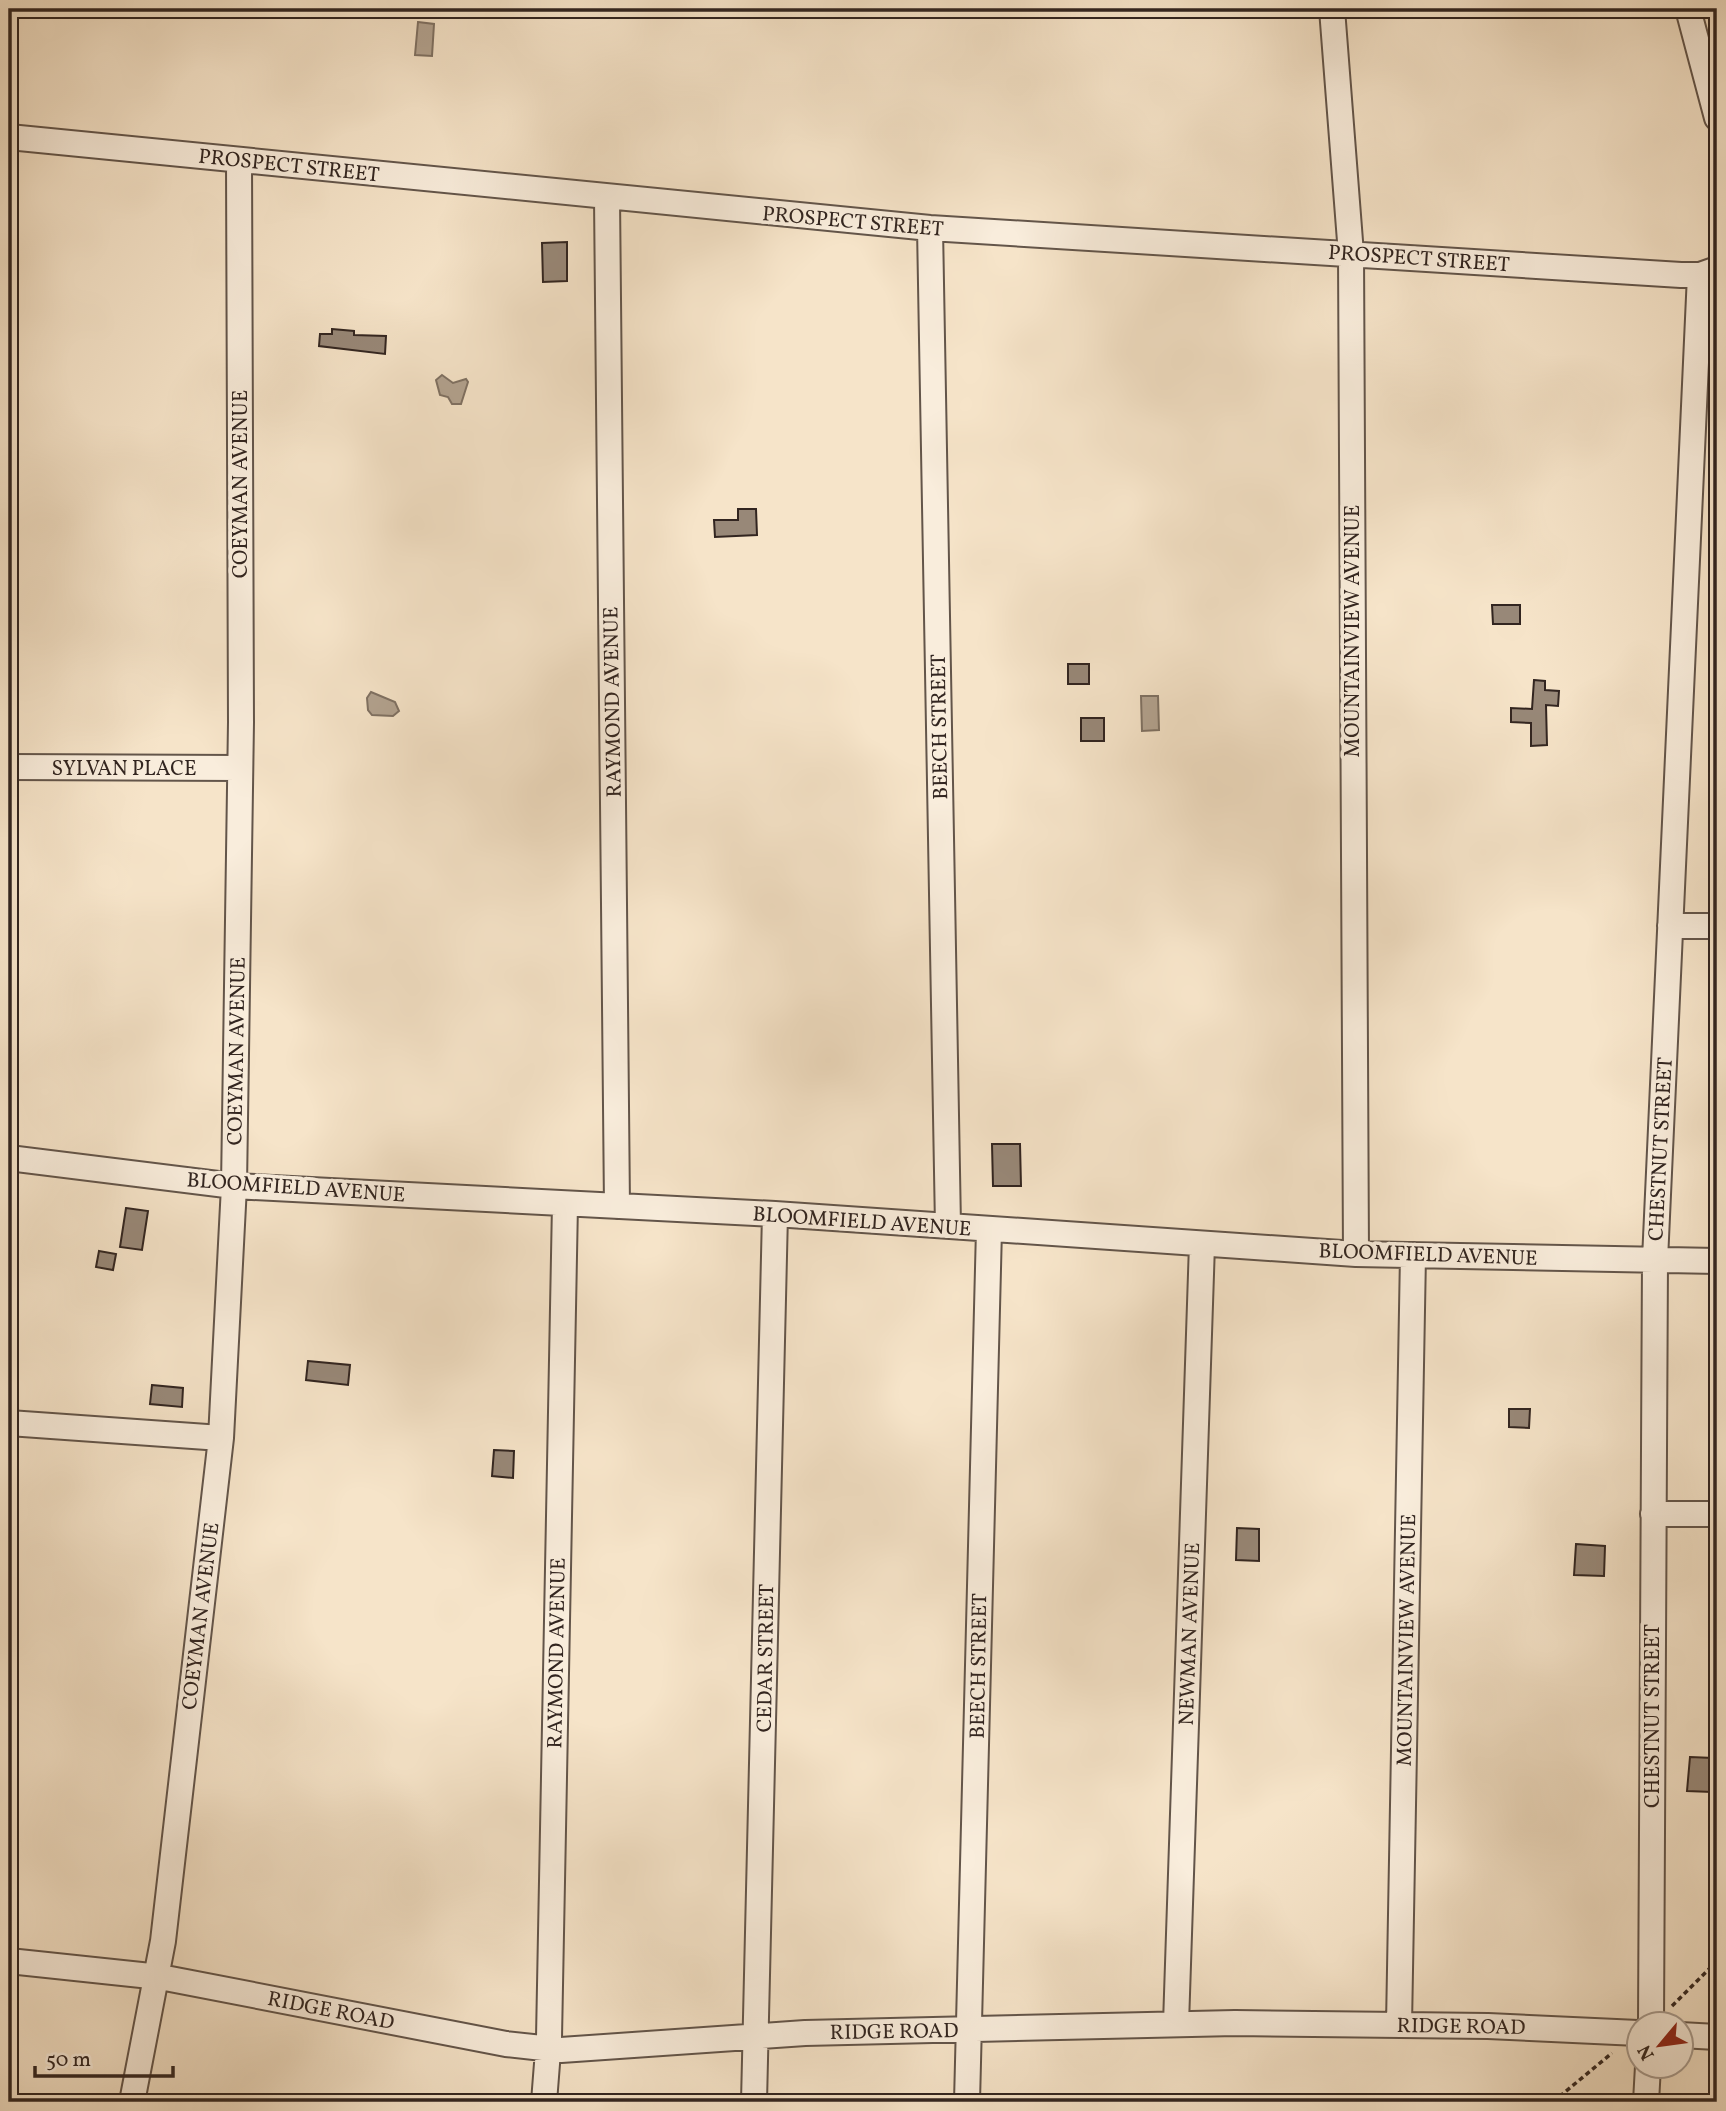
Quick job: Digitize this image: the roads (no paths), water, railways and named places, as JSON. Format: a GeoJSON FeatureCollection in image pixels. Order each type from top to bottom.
{"type":"FeatureCollection","features":[{"type":"Feature","properties":{"kind":"street","name":"MOUNTAINVIEW AVENUE"},"geometry":{"type":"LineString","coordinates":[[1332,9],[1351,254],[1356,1254]]}},
{"type":"Feature","properties":{"kind":"street"},"geometry":{"type":"LineString","coordinates":[[1688,9],[1717,118]]}},
{"type":"Feature","properties":{"kind":"street","name":"PROSPECT STREET"},"geometry":{"type":"LineString","coordinates":[[9,137],[930,228],[1351,254],[1709,272]]}},
{"type":"Feature","properties":{"kind":"street","name":"COEYMAN AVENUE"},"geometry":{"type":"LineString","coordinates":[[132,2102],[163,1941],[221,1438],[234,1186],[240,768],[239,160]]}},
{"type":"Feature","properties":{"kind":"street","name":"RAYMOND AVENUE"},"geometry":{"type":"LineString","coordinates":[[607,198],[617,1206]]}},
{"type":"Feature","properties":{"kind":"street","name":"BEECH STREET"},"geometry":{"type":"LineString","coordinates":[[930,228],[948,1226]]}},
{"type":"Feature","properties":{"kind":"street","name":"CHESTNUT STREET"},"geometry":{"type":"LineString","coordinates":[[1658,2010],[1653,1514],[1655,1260],[1670,926],[1709,272]]}},
{"type":"Feature","properties":{"kind":"street","name":"SYLVAN PLACE"},"geometry":{"type":"LineString","coordinates":[[9,767],[240,768]]}},
{"type":"Feature","properties":{"kind":"street"},"geometry":{"type":"LineString","coordinates":[[1670,926],[1717,926]]}},
{"type":"Feature","properties":{"kind":"street","name":"BLOOMFIELD AVENUE"},"geometry":{"type":"LineString","coordinates":[[9,1158],[234,1186],[775,1214],[1356,1254],[1717,1261]]}},
{"type":"Feature","properties":{"kind":"street","name":"RAYMOND AVENUE"},"geometry":{"type":"LineString","coordinates":[[544,2102],[548,2048],[565,1203]]}},
{"type":"Feature","properties":{"kind":"street","name":"CEDAR STREET"},"geometry":{"type":"LineString","coordinates":[[754,2102],[775,1214]]}},
{"type":"Feature","properties":{"kind":"street","name":"BEECH STREET"},"geometry":{"type":"LineString","coordinates":[[967,2102],[989,1229]]}},
{"type":"Feature","properties":{"kind":"street","name":"NEWMAN AVENUE"},"geometry":{"type":"LineString","coordinates":[[1176,2024],[1202,1244]]}},
{"type":"Feature","properties":{"kind":"street","name":"MOUNTAINVIEW AVENUE"},"geometry":{"type":"LineString","coordinates":[[1399,2025],[1413,1255]]}},
{"type":"Feature","properties":{"kind":"street"},"geometry":{"type":"LineString","coordinates":[[9,1423],[221,1438]]}},
{"type":"Feature","properties":{"kind":"street"},"geometry":{"type":"LineString","coordinates":[[1653,1514],[1717,1514]]}},
{"type":"Feature","properties":{"kind":"street","name":"RIDGE ROAD"},"geometry":{"type":"LineString","coordinates":[[9,1961],[156,1977],[506,2044],[548,2048],[756,2036],[1176,2024],[1399,2025],[1624,2032]]}},
{"type":"Feature","properties":{"kind":"street"},"geometry":{"type":"LineString","coordinates":[[1694,2035],[1717,2036]]}},
{"type":"Feature","properties":{"kind":"street"},"geometry":{"type":"LineString","coordinates":[[1646,2102],[1647,2080]]}}]}
